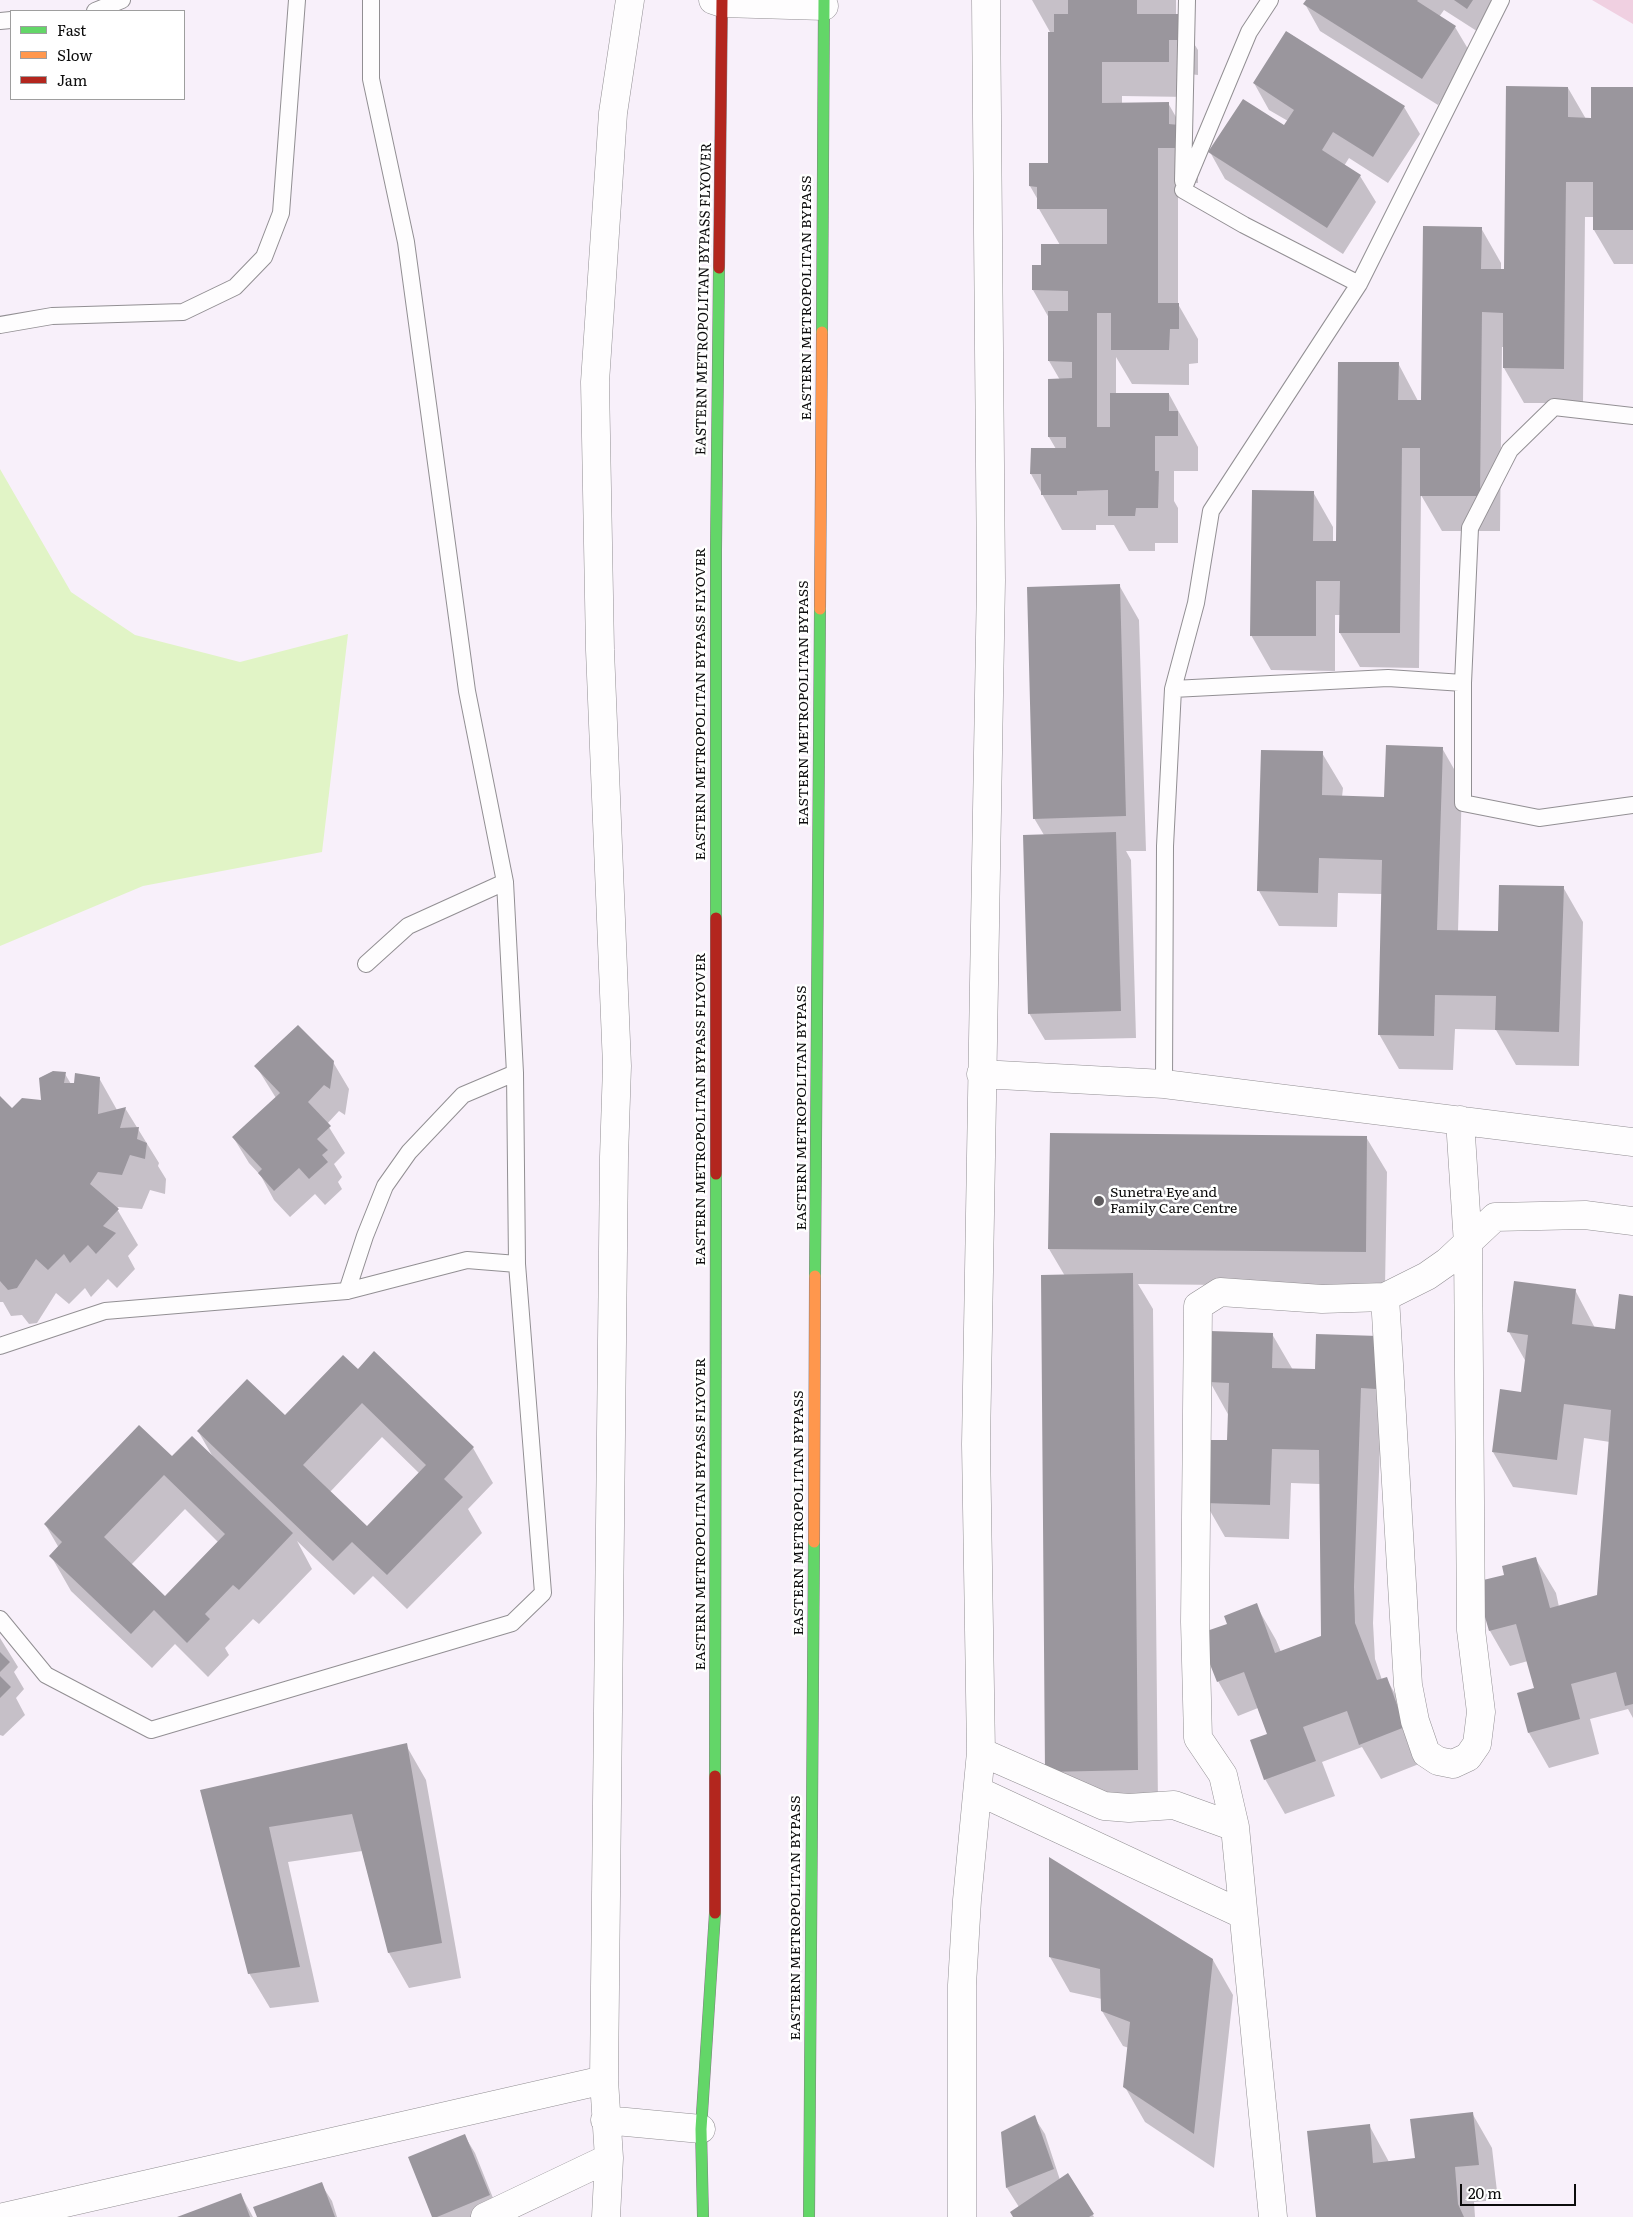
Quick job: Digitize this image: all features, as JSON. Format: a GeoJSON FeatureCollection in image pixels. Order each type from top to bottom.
{"type":"FeatureCollection","features":[{"type":"Feature","properties":{"kind":"main road","name":"EASTERN METROPOLITAN BYPASS FLYOVER"},"geometry":{"type":"LineString","coordinates":[[703,2217],[701,2129],[715,1924],[716,550],[719,1]]}},
{"type":"Feature","properties":{"kind":"main road","name":"EASTERN METROPOLITAN BYPASS"},"geometry":{"type":"LineString","coordinates":[[810,2217],[824,3]]}},
{"type":"Feature","properties":{"kind":"street"},"geometry":{"type":"LineString","coordinates":[[606,2217],[609,2158],[605,2120],[604,2080],[614,1157],[617,1066],[600,650],[595,382],[613,113],[630,0]]}},
{"type":"Feature","properties":{"kind":"street"},"geometry":{"type":"LineString","coordinates":[[962,2217],[962,1985],[967,1900],[981,1752],[976,1444],[990,580],[986,0]]}},
{"type":"Feature","properties":{"kind":"street"},"geometry":{"type":"LineString","coordinates":[[719,1],[824,3]]}},
{"type":"Feature","properties":{"kind":"street"},"geometry":{"type":"LineString","coordinates":[[981,1074],[1164,1084],[1633,1142]]}},
{"type":"Feature","properties":{"kind":"street"},"geometry":{"type":"LineString","coordinates":[[1384,1296],[1408,1685],[1415,1721],[1426,1753],[1438,1761],[1453,1764],[1468,1757],[1476,1744],[1481,1712],[1471,1630],[1468,1244],[1460,1120]]}},
{"type":"Feature","properties":{"kind":"street"},"geometry":{"type":"LineString","coordinates":[[1273,2217],[1235,1827],[1223,1775],[1198,1738],[1195,1622],[1198,1306],[1220,1292],[1322,1299],[1384,1296],[1427,1276],[1448,1262],[1495,1218],[1585,1215],[1633,1221]]}},
{"type":"Feature","properties":{"kind":"street"},"geometry":{"type":"LineString","coordinates":[[981,1752],[1104,1806],[1130,1808],[1174,1805],[1235,1827]]}},
{"type":"Feature","properties":{"kind":"street"},"geometry":{"type":"LineString","coordinates":[[978,1791],[1242,1914]]}},
{"type":"Feature","properties":{"kind":"street"},"geometry":{"type":"LineString","coordinates":[[4,2217],[604,2080]]}},
{"type":"Feature","properties":{"kind":"street"},"geometry":{"type":"LineString","coordinates":[[605,2120],[701,2129]]}},
{"type":"Feature","properties":{"kind":"street"},"geometry":{"type":"LineString","coordinates":[[485,2217],[609,2158]]}},
{"type":"Feature","properties":{"kind":"lane"},"geometry":{"type":"LineString","coordinates":[[97,10],[122,0]]}},
{"type":"Feature","properties":{"kind":"lane"},"geometry":{"type":"LineString","coordinates":[[0,325],[52,316],[183,312],[235,287],[264,257],[281,213],[297,0]]}},
{"type":"Feature","properties":{"kind":"lane"},"geometry":{"type":"LineString","coordinates":[[0,1619],[46,1675],[151,1730],[512,1623],[543,1593],[517,1264],[515,1073],[505,882],[466,691],[406,242],[371,79],[371,0]]}},
{"type":"Feature","properties":{"kind":"lane"},"geometry":{"type":"LineString","coordinates":[[1183,190],[1187,0]]}},
{"type":"Feature","properties":{"kind":"lane"},"geometry":{"type":"LineString","coordinates":[[1183,190],[1249,32],[1270,0]]}},
{"type":"Feature","properties":{"kind":"lane"},"geometry":{"type":"LineString","coordinates":[[1164,1084],[1165,846],[1172,689],[1196,603],[1211,511],[1359,284],[1501,0]]}},
{"type":"Feature","properties":{"kind":"lane"},"geometry":{"type":"LineString","coordinates":[[1183,190],[1244,225],[1359,284]]}},
{"type":"Feature","properties":{"kind":"lane"},"geometry":{"type":"LineString","coordinates":[[1633,416],[1554,407],[1510,450],[1470,528],[1462,683],[1463,802],[1539,818],[1633,804]]}},
{"type":"Feature","properties":{"kind":"lane"},"geometry":{"type":"LineString","coordinates":[[1172,689],[1388,678],[1462,683]]}},
{"type":"Feature","properties":{"kind":"lane"},"geometry":{"type":"LineString","coordinates":[[366,964],[408,926],[505,882]]}},
{"type":"Feature","properties":{"kind":"lane"},"geometry":{"type":"LineString","coordinates":[[347,1291],[364,1236],[385,1186],[409,1152],[463,1094],[515,1073]]}},
{"type":"Feature","properties":{"kind":"lane"},"geometry":{"type":"LineString","coordinates":[[0,1346],[105,1311],[347,1291],[467,1260],[517,1264]]}},
{"type":"Feature","properties":{"kind":"shaded area"},"geometry":{"type":"Polygon","coordinates":[[[1592,0],[1633,0],[1633,24],[1592,0]]]}},
{"type":"Feature","properties":{"kind":"shaded area"},"geometry":{"type":"Polygon","coordinates":[[[0,469],[71,592],[135,635],[240,662],[348,634],[322,852],[143,886],[0,946],[0,469]]]}},
{"type":"Feature","properties":{"kind":"building"},"geometry":{"type":"Polygon","coordinates":[[[1068,0],[1137,0],[1137,14],[1179,14],[1179,40],[1169,40],[1169,62],[1102,62],[1102,103],[1169,102],[1169,124],[1179,125],[1178,148],[1158,148],[1158,303],[1179,303],[1179,329],[1170,329],[1169,350],[1111,350],[1111,313],[1097,313],[1097,427],[1110,427],[1110,393],[1169,393],[1169,411],[1178,411],[1178,436],[1155,436],[1155,471],[1159,471],[1158,508],[1136,508],[1135,516],[1108,516],[1108,490],[1077,491],[1077,495],[1041,495],[1041,474],[1030,474],[1031,448],[1066,448],[1066,437],[1048,437],[1048,379],[1072,378],[1072,362],[1048,361],[1048,311],[1068,311],[1068,291],[1032,290],[1032,265],[1041,265],[1041,244],[1107,244],[1107,209],[1037,209],[1037,187],[1029,186],[1029,163],[1048,163],[1048,32],[1054,32],[1054,14],[1068,14],[1068,0]]]}},
{"type":"Feature","properties":{"kind":"building"},"geometry":{"type":"Polygon","coordinates":[[[1306,0],[1418,0],[1456,26],[1422,79],[1303,4],[1306,0]]]}},
{"type":"Feature","properties":{"kind":"building"},"geometry":{"type":"Polygon","coordinates":[[[1454,0],[1473,0],[1467,9],[1454,0]]]}},
{"type":"Feature","properties":{"kind":"building"},"geometry":{"type":"Polygon","coordinates":[[[1286,31],[1405,106],[1373,157],[1333,132],[1322,150],[1361,175],[1327,228],[1208,152],[1243,99],[1284,125],[1294,110],[1253,83],[1286,31]]]}},
{"type":"Feature","properties":{"kind":"building"},"geometry":{"type":"Polygon","coordinates":[[[1506,86],[1568,87],[1568,117],[1591,118],[1591,87],[1633,87],[1633,230],[1593,230],[1593,182],[1566,182],[1564,369],[1503,368],[1503,313],[1482,312],[1480,496],[1420,496],[1420,448],[1402,448],[1400,633],[1339,633],[1340,581],[1316,581],[1316,636],[1250,636],[1252,490],[1314,491],[1313,541],[1336,541],[1338,362],[1399,362],[1398,400],[1421,400],[1423,226],[1482,227],[1481,269],[1504,269],[1506,86]]]}},
{"type":"Feature","properties":{"kind":"building"},"geometry":{"type":"Polygon","coordinates":[[[1120,584],[1126,816],[1033,819],[1027,587],[1120,584]]]}},
{"type":"Feature","properties":{"kind":"building"},"geometry":{"type":"Polygon","coordinates":[[[1386,745],[1443,747],[1437,930],[1498,931],[1499,885],[1564,886],[1559,1032],[1495,1030],[1496,996],[1435,995],[1434,1036],[1378,1035],[1382,860],[1319,858],[1318,893],[1257,891],[1261,750],[1323,751],[1322,795],[1384,797],[1386,745]]]}},
{"type":"Feature","properties":{"kind":"building"},"geometry":{"type":"Polygon","coordinates":[[[1116,832],[1121,1011],[1028,1014],[1023,835],[1116,832]]]}},
{"type":"Feature","properties":{"kind":"building"},"geometry":{"type":"Polygon","coordinates":[[[298,1025],[334,1061],[330,1089],[324,1085],[308,1102],[331,1126],[317,1139],[328,1150],[322,1155],[328,1162],[309,1179],[299,1168],[274,1191],[258,1173],[262,1169],[232,1137],[280,1093],[254,1066],[298,1025]]]}},
{"type":"Feature","properties":{"kind":"building"},"geometry":{"type":"Polygon","coordinates":[[[53,1071],[66,1072],[64,1083],[74,1083],[75,1073],[100,1077],[98,1114],[126,1107],[120,1128],[139,1127],[137,1139],[147,1143],[145,1159],[130,1155],[122,1175],[98,1172],[90,1184],[119,1209],[103,1226],[116,1233],[96,1254],[88,1245],[70,1263],[64,1254],[48,1270],[36,1259],[17,1288],[8,1290],[0,1281],[0,1096],[12,1108],[22,1098],[41,1100],[39,1078],[53,1071]]]}},
{"type":"Feature","properties":{"kind":"building"},"geometry":{"type":"Polygon","coordinates":[[[1050,1133],[1367,1136],[1366,1252],[1048,1249],[1050,1133]]]}},
{"type":"Feature","properties":{"kind":"building"},"geometry":{"type":"Polygon","coordinates":[[[1133,1273],[1138,1770],[1045,1772],[1041,1275],[1133,1273]]]}},
{"type":"Feature","properties":{"kind":"building"},"geometry":{"type":"Polygon","coordinates":[[[1514,1281],[1576,1289],[1572,1324],[1615,1329],[1619,1294],[1633,1296],[1633,1704],[1625,1706],[1616,1672],[1571,1684],[1580,1719],[1528,1733],[1517,1693],[1534,1688],[1516,1624],[1489,1631],[1475,1582],[1504,1575],[1502,1566],[1536,1557],[1550,1608],[1597,1595],[1611,1410],[1564,1404],[1557,1460],[1492,1452],[1500,1389],[1521,1392],[1528,1335],[1507,1332],[1514,1281]]]}},
{"type":"Feature","properties":{"kind":"building"},"geometry":{"type":"Polygon","coordinates":[[[1210,1331],[1273,1333],[1272,1368],[1315,1369],[1316,1334],[1378,1336],[1376,1389],[1361,1388],[1354,1587],[1355,1623],[1377,1680],[1387,1677],[1405,1727],[1359,1745],[1347,1711],[1303,1727],[1316,1761],[1264,1780],[1250,1740],[1267,1734],[1244,1672],[1217,1682],[1198,1634],[1227,1624],[1224,1616],[1257,1603],[1275,1653],[1321,1636],[1319,1450],[1272,1449],[1270,1505],[1204,1503],[1206,1440],[1227,1440],[1229,1383],[1209,1382],[1210,1331]]]}},
{"type":"Feature","properties":{"kind":"building"},"geometry":{"type":"Polygon","coordinates":[[[374,1351],[474,1447],[444,1479],[463,1497],[387,1575],[352,1542],[333,1561],[197,1431],[247,1379],[285,1415],[343,1355],[358,1369],[374,1351]],[[362,1403],[303,1465],[367,1526],[426,1465],[362,1403]]]}},
{"type":"Feature","properties":{"kind":"building"},"geometry":{"type":"Polygon","coordinates":[[[139,1425],[172,1456],[192,1436],[293,1533],[239,1590],[233,1585],[205,1614],[210,1619],[187,1643],[154,1610],[131,1634],[49,1556],[62,1542],[44,1524],[139,1425]],[[164,1475],[104,1537],[165,1596],[225,1534],[164,1475]]]}},
{"type":"Feature","properties":{"kind":"building"},"geometry":{"type":"Polygon","coordinates":[[[0,1652],[10,1662],[0,1672],[0,1652]]]}},
{"type":"Feature","properties":{"kind":"building"},"geometry":{"type":"Polygon","coordinates":[[[0,1676],[11,1687],[0,1698],[0,1676]]]}},
{"type":"Feature","properties":{"kind":"building"},"geometry":{"type":"Polygon","coordinates":[[[407,1743],[442,1943],[388,1953],[352,1814],[269,1827],[300,1967],[248,1974],[200,1790],[407,1743]]]}},
{"type":"Feature","properties":{"kind":"building"},"geometry":{"type":"Polygon","coordinates":[[[1049,1857],[1213,1959],[1194,2134],[1123,2087],[1130,2022],[1101,2011],[1100,1969],[1049,1957],[1049,1857]]]}},
{"type":"Feature","properties":{"kind":"building"},"geometry":{"type":"Polygon","coordinates":[[[1473,2112],[1479,2165],[1455,2167],[1458,2204],[1464,2217],[1316,2217],[1307,2131],[1370,2124],[1373,2163],[1415,2158],[1410,2119],[1473,2112]]]}},
{"type":"Feature","properties":{"kind":"building"},"geometry":{"type":"Polygon","coordinates":[[[1035,2115],[1054,2169],[1006,2188],[1001,2132],[1035,2115]]]}},
{"type":"Feature","properties":{"kind":"building"},"geometry":{"type":"Polygon","coordinates":[[[465,2134],[490,2195],[437,2217],[432,2217],[408,2157],[465,2134]]]}},
{"type":"Feature","properties":{"kind":"building"},"geometry":{"type":"Polygon","coordinates":[[[1068,2173],[1094,2214],[1089,2217],[1013,2217],[1010,2212],[1068,2173]]]}},
{"type":"Feature","properties":{"kind":"building"},"geometry":{"type":"Polygon","coordinates":[[[322,2182],[335,2217],[257,2217],[253,2207],[322,2182]]]}},
{"type":"Feature","properties":{"kind":"building"},"geometry":{"type":"Polygon","coordinates":[[[241,2193],[250,2217],[177,2217],[241,2193]]]}},
{"type":"Feature","properties":{"kind":"traffic: fast"},"geometry":{"type":"LineString","coordinates":[[822,332],[824,0]]}},
{"type":"Feature","properties":{"kind":"traffic: fast"},"geometry":{"type":"LineString","coordinates":[[716,918],[716,550],[719,268]]}},
{"type":"Feature","properties":{"kind":"traffic: fast"},"geometry":{"type":"LineString","coordinates":[[815,1276],[820,609]]}},
{"type":"Feature","properties":{"kind":"traffic: fast"},"geometry":{"type":"LineString","coordinates":[[715,1776],[716,1174]]}},
{"type":"Feature","properties":{"kind":"traffic: fast"},"geometry":{"type":"LineString","coordinates":[[809,2217],[814,1542]]}},
{"type":"Feature","properties":{"kind":"traffic: fast"},"geometry":{"type":"LineString","coordinates":[[703,2217],[701,2129],[715,1913]]}},
{"type":"Feature","properties":{"kind":"traffic: slow"},"geometry":{"type":"LineString","coordinates":[[820,609],[822,332]]}},
{"type":"Feature","properties":{"kind":"traffic: slow"},"geometry":{"type":"LineString","coordinates":[[814,1542],[815,1276]]}},
{"type":"Feature","properties":{"kind":"traffic: jam"},"geometry":{"type":"LineString","coordinates":[[719,268],[722,0]]}},
{"type":"Feature","properties":{"kind":"traffic: jam"},"geometry":{"type":"LineString","coordinates":[[716,918],[716,1174]]}},
{"type":"Feature","properties":{"kind":"traffic: jam"},"geometry":{"type":"LineString","coordinates":[[715,1776],[715,1913]]}},
{"type":"Feature","properties":{"kind":"place","name":"Sunetra Eye and Family Care Centre"},"geometry":{"type":"Point","coordinates":[1099,1201]}}]}
